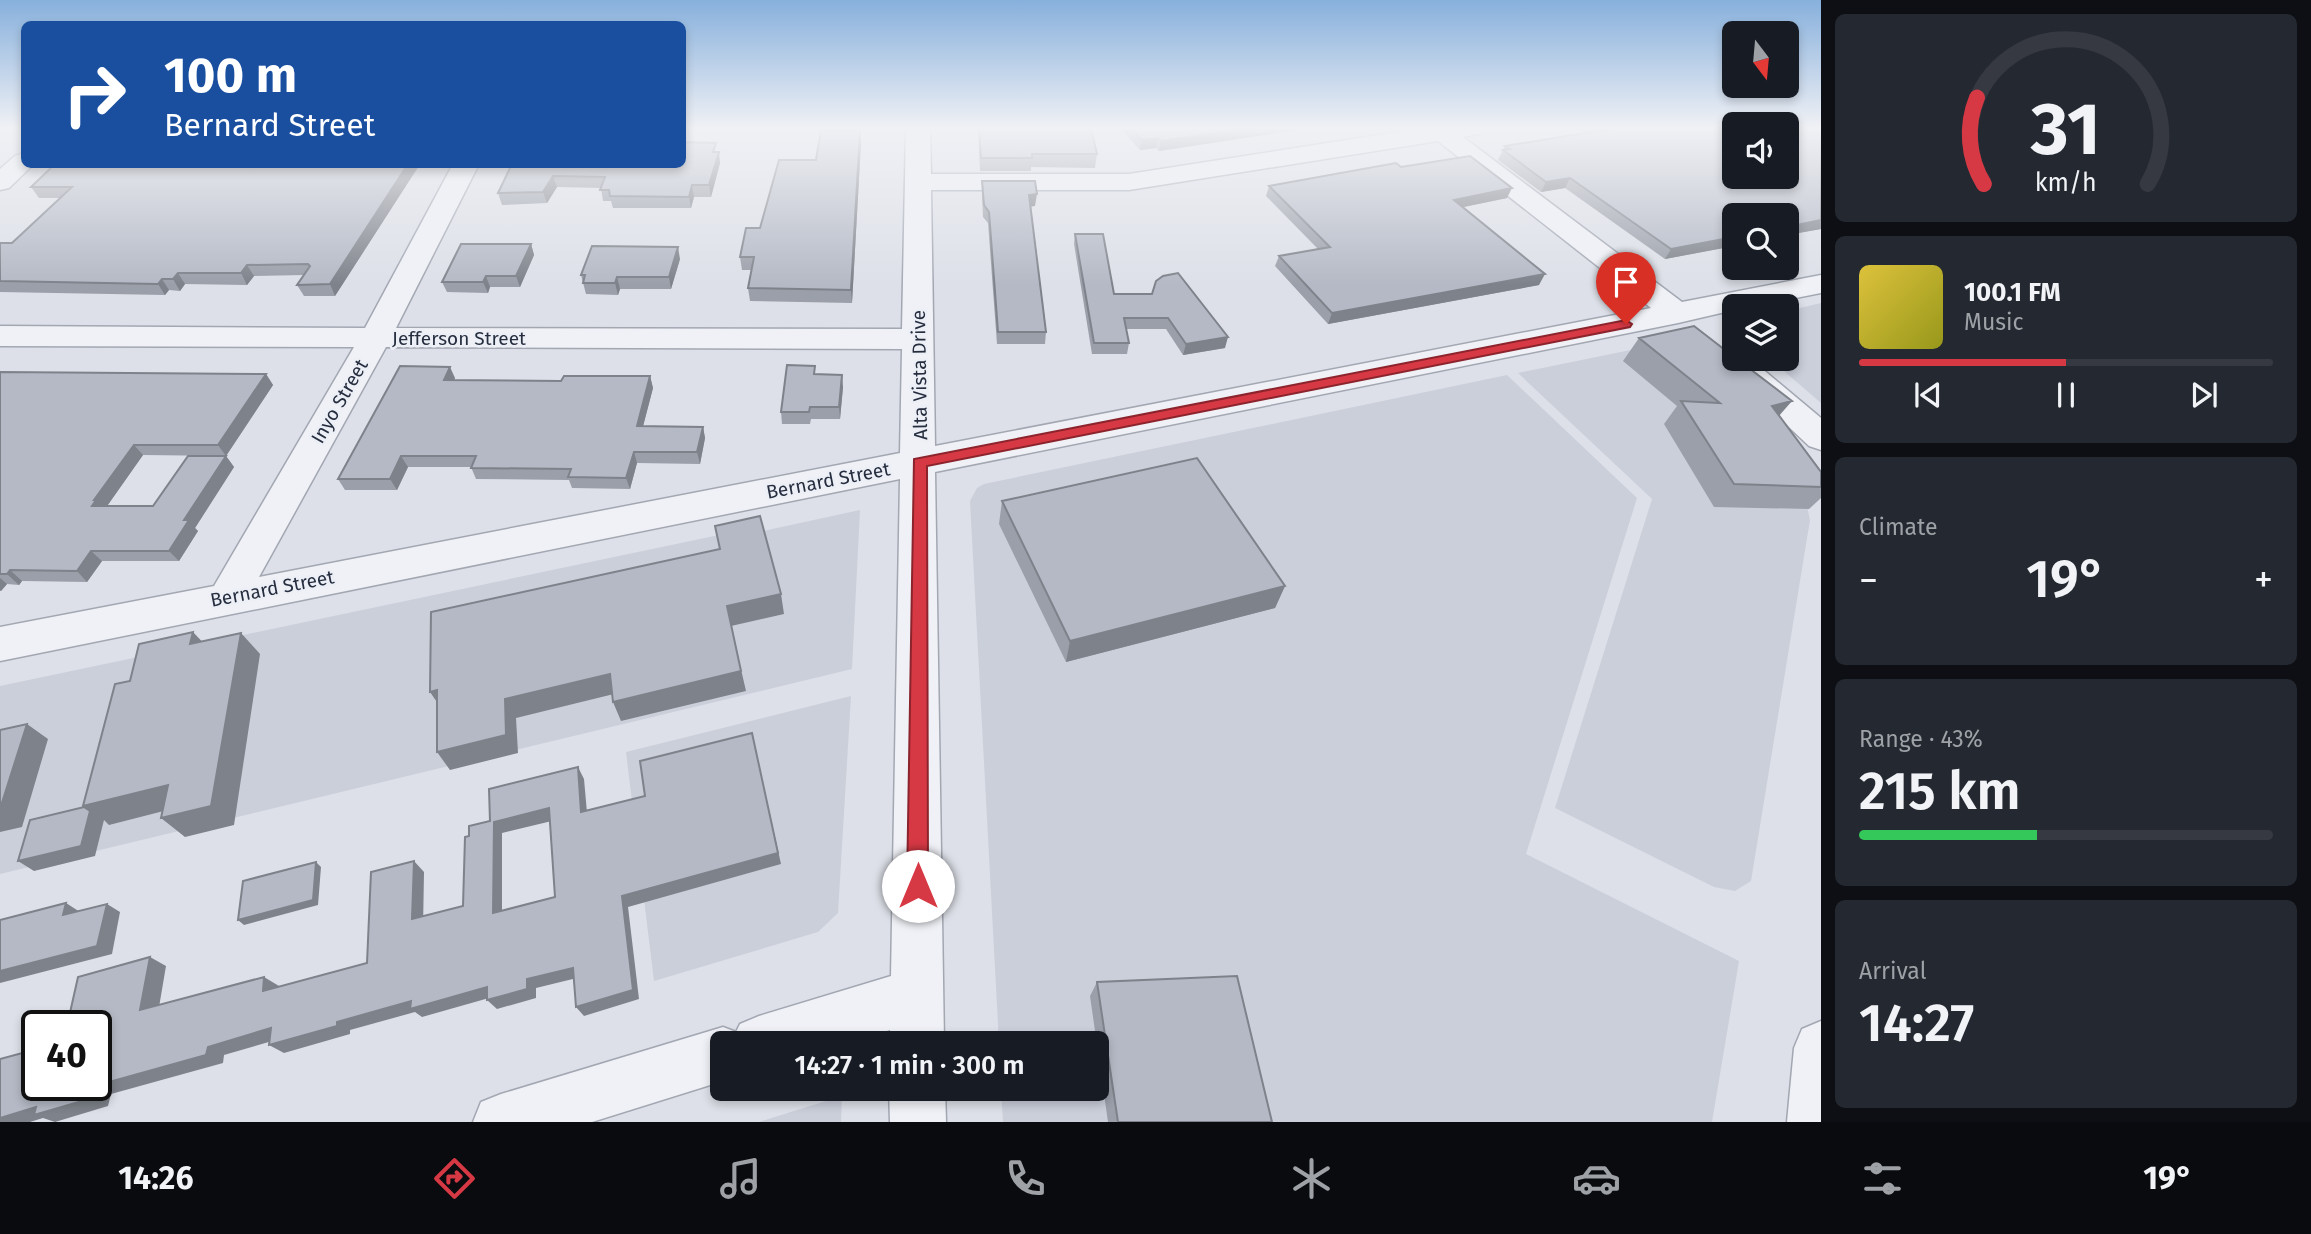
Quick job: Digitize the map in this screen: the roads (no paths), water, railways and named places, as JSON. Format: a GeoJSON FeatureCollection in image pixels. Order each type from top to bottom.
{"type":"FeatureCollection","features":[{"type":"Feature","properties":{"kind":"street","name":"Inyo Street"},"geometry":{"type":"LineString","coordinates":[[228,597],[375,338],[457,180]]}},
{"type":"Feature","properties":{"kind":"street"},"geometry":{"type":"LineString","coordinates":[[918,182],[1139,180]]}},
{"type":"Feature","properties":{"kind":"street"},"geometry":{"type":"LineString","coordinates":[[1504,180],[1785,402],[1821,438]]}},
{"type":"Feature","properties":{"kind":"street","name":"Alta Vista Drive"},"geometry":{"type":"LineString","coordinates":[[917,1019],[920,462],[918,182]]}},
{"type":"Feature","properties":{"kind":"street","name":"Bernard Street"},"geometry":{"type":"LineString","coordinates":[[0,644],[1821,284]]}},
{"type":"Feature","properties":{"kind":"street","name":"Jefferson Street"},"geometry":{"type":"LineString","coordinates":[[0,336],[918,338]]}},
{"type":"Feature","properties":{"kind":"street"},"geometry":{"type":"LineString","coordinates":[[838,1031],[917,1019]]}},
{"type":"Feature","properties":{"kind":"street"},"geometry":{"type":"LineString","coordinates":[[1815,1122],[1821,1048]]}},
{"type":"Feature","properties":{"kind":"street"},"geometry":{"type":"LineString","coordinates":[[501,1122],[710,1058]]}},
{"type":"Feature","properties":{"kind":"street"},"geometry":{"type":"LineString","coordinates":[[918,1101],[918,1122]]}}]}
